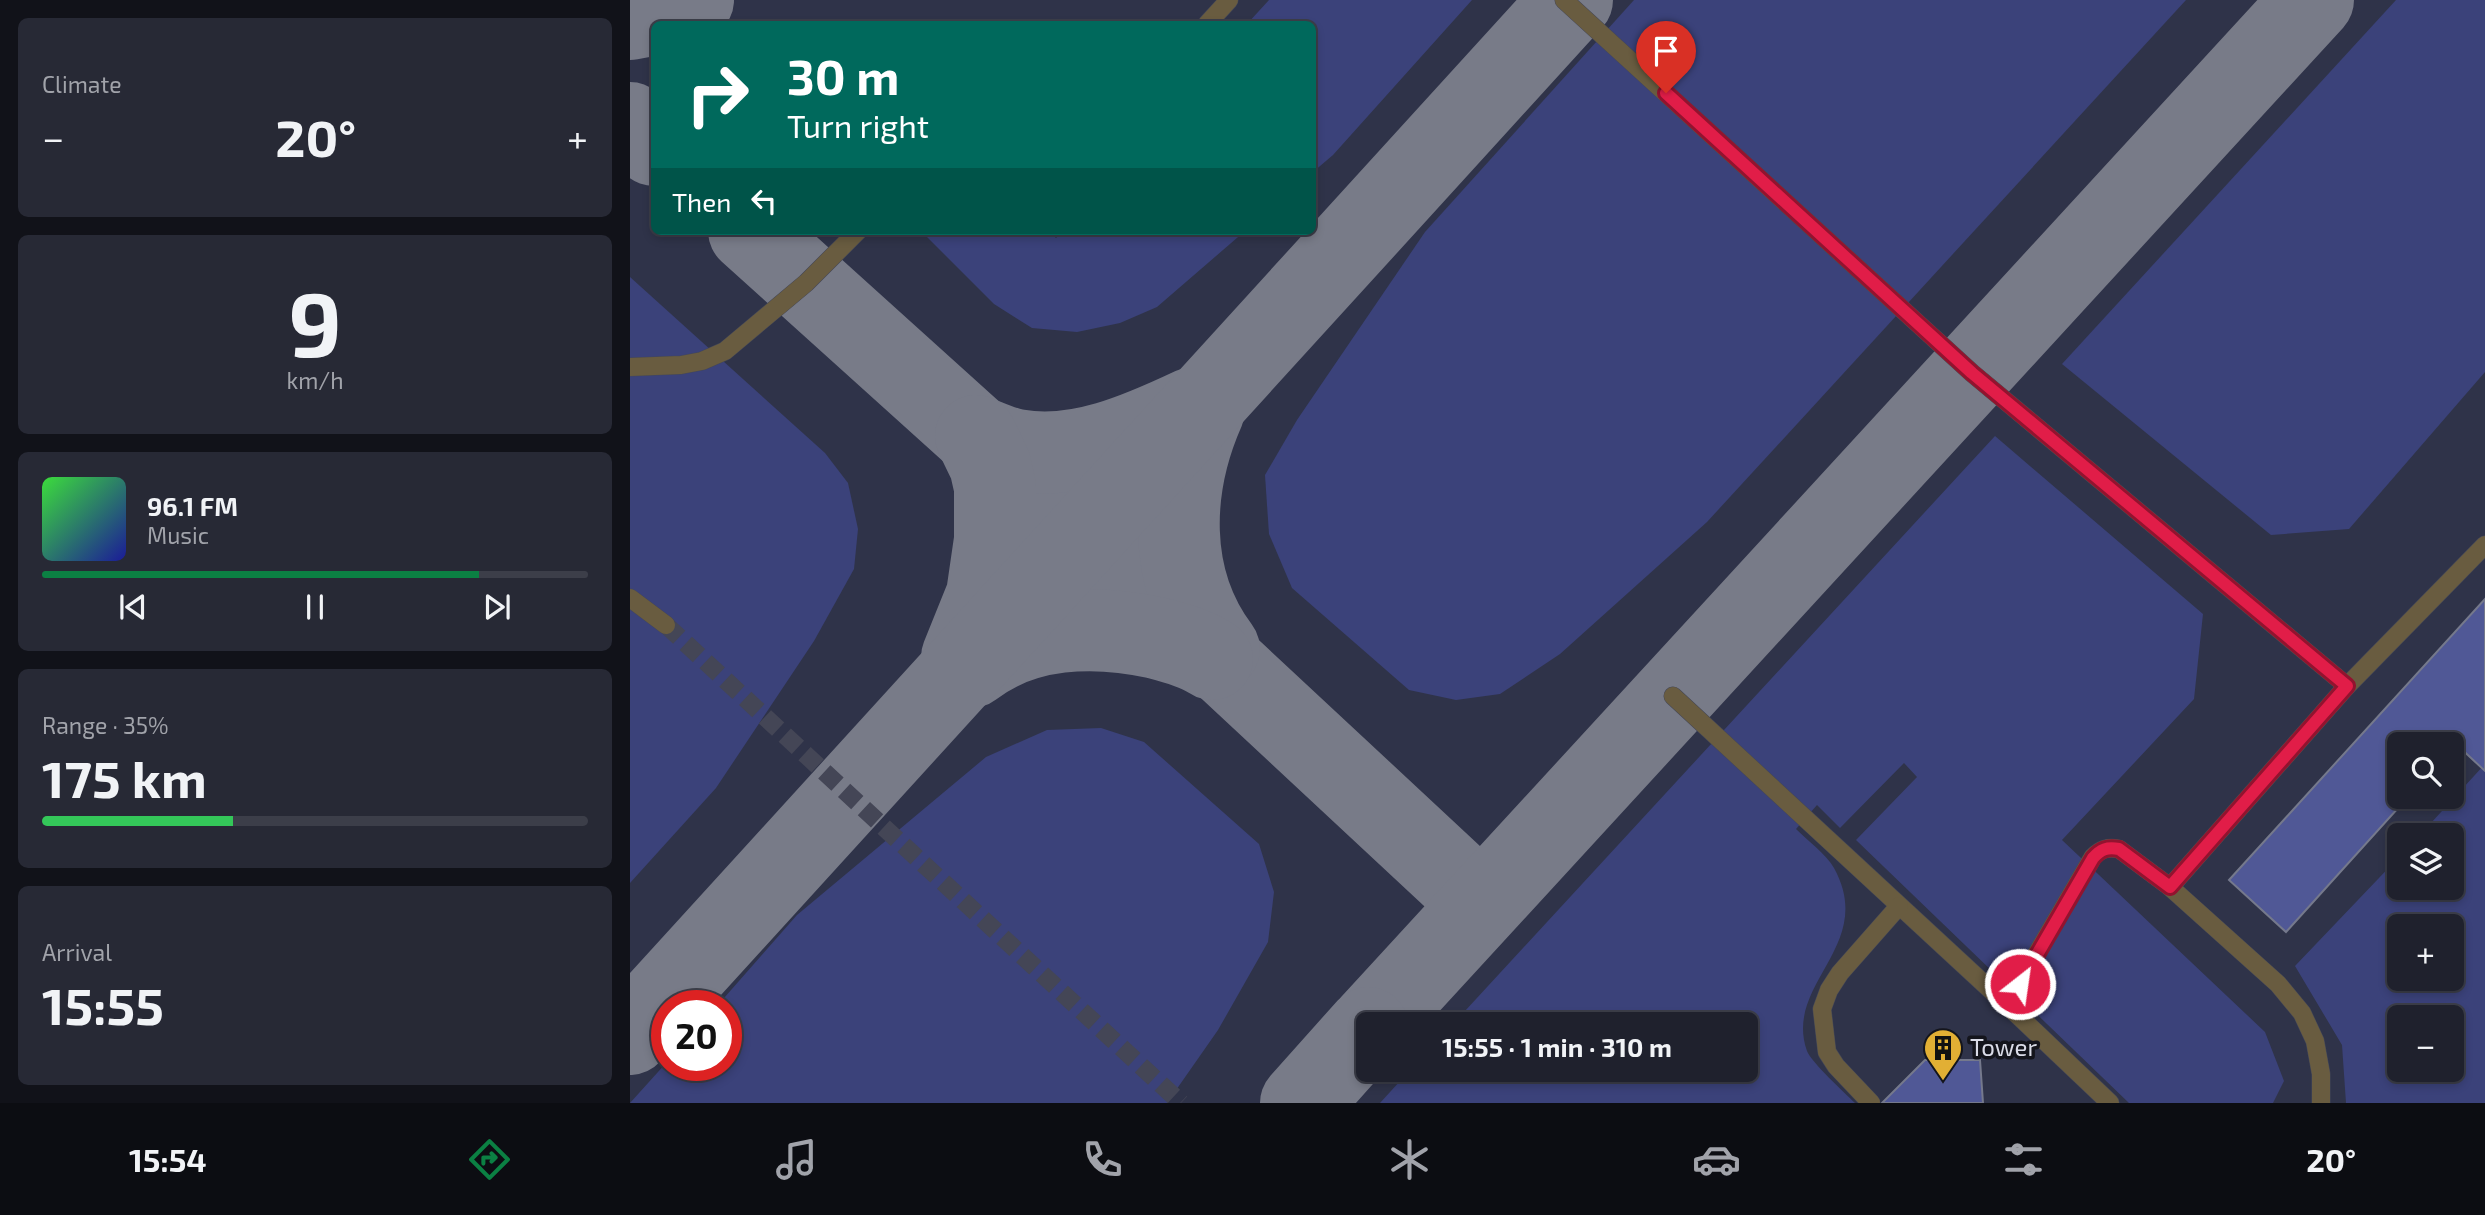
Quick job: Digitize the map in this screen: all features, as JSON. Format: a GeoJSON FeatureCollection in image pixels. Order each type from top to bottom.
{"type":"FeatureCollection","features":[{"type":"Feature","properties":{"kind":"lane"},"geometry":{"type":"LineString","coordinates":[[1210,21],[1229,0]]}},
{"type":"Feature","properties":{"kind":"lane"},"geometry":{"type":"LineString","coordinates":[[1564,0],[1972,373],[2347,686]]}},
{"type":"Feature","properties":{"kind":"lane"},"geometry":{"type":"LineString","coordinates":[[630,367],[681,365],[702,361],[725,351],[806,283],[854,235]]}},
{"type":"Feature","properties":{"kind":"lane"},"geometry":{"type":"LineString","coordinates":[[2170,887],[2347,686],[2485,545]]}},
{"type":"Feature","properties":{"kind":"lane"},"geometry":{"type":"LineString","coordinates":[[630,598],[666,625]]}},
{"type":"Feature","properties":{"kind":"lane"},"geometry":{"type":"LineString","coordinates":[[1672,696],[2110,1103]]}},
{"type":"Feature","properties":{"kind":"lane"},"geometry":{"type":"LineString","coordinates":[[2007,1005],[2093,858],[2101,850],[2119,849],[2170,887],[2278,984],[2302,1013],[2315,1041],[2321,1074],[2320,1103]]}},
{"type":"Feature","properties":{"kind":"lane"},"geometry":{"type":"LineString","coordinates":[[1871,1103],[1836,1066],[1827,1052],[1822,1009],[1829,990],[1840,973],[1899,906]]}},
{"type":"Feature","properties":{"kind":"shaded area"},"geometry":{"type":"Polygon","coordinates":[[[630,0],[2485,0],[2485,1103],[630,1103],[630,0]]]}},
{"type":"Feature","properties":{"kind":"shaded area"},"geometry":{"type":"Polygon","coordinates":[[[1269,0],[1472,0],[1333,155],[1316,169],[1316,21],[1250,21],[1269,0]]]}},
{"type":"Feature","properties":{"kind":"shaded area"},"geometry":{"type":"Polygon","coordinates":[[[1634,0],[2186,0],[1707,522],[1560,654],[1500,694],[1456,700],[1409,690],[1292,588],[1269,534],[1265,475],[1297,420],[1425,232],[1634,0]]]}},
{"type":"Feature","properties":{"kind":"shaded area"},"geometry":{"type":"Polygon","coordinates":[[[2396,0],[2485,0],[2485,372],[2349,529],[2271,535],[2062,364],[2396,0]]]}},
{"type":"Feature","properties":{"kind":"shaded area"},"geometry":{"type":"Polygon","coordinates":[[[925,235],[1053,235],[1056,238],[1059,235],[1240,235],[1157,307],[1120,323],[1077,332],[1032,328],[994,304],[925,235]]]}},
{"type":"Feature","properties":{"kind":"shaded area"},"geometry":{"type":"Polygon","coordinates":[[[630,277],[825,453],[848,483],[858,529],[854,569],[814,641],[716,788],[630,883],[630,277]]]}},
{"type":"Feature","properties":{"kind":"shaded area"},"geometry":{"type":"Polygon","coordinates":[[[1995,436],[2203,614],[2194,699],[2062,840],[2265,1032],[2284,1081],[2273,1103],[2129,1103],[1856,840],[1917,777],[1904,763],[1840,828],[1817,805],[1796,829],[1831,863],[1844,895],[1845,920],[1838,942],[1807,1005],[1803,1027],[1807,1051],[1821,1070],[1855,1103],[1380,1103],[1399,1082],[1758,1082],[1758,1012],[1464,1012],[1995,436]]]}},
{"type":"Feature","properties":{"kind":"shaded area"},"geometry":{"type":"Polygon","coordinates":[[[1101,728],[1144,742],[1259,844],[1274,892],[1268,942],[1218,1030],[1167,1103],[630,1103],[651,1080],[742,1081],[742,990],[731,990],[797,915],[986,757],[1047,730],[1101,728]]]}},
{"type":"Feature","properties":{"kind":"shaded area"},"geometry":{"type":"Polygon","coordinates":[[[2485,764],[2485,1103],[2346,1103],[2342,1045],[2295,966],[2387,870],[2387,900],[2464,900],[2464,823],[2431,823],[2444,809],[2464,809],[2464,787],[2485,764]]]}},
{"type":"Feature","properties":{"kind":"building"},"geometry":{"type":"Polygon","coordinates":[[[2485,599],[2485,771],[2464,751],[2464,732],[2387,732],[2387,809],[2397,809],[2286,932],[2229,880],[2485,599]]]}},
{"type":"Feature","properties":{"kind":"building","name":"Tower"},"geometry":{"type":"Polygon","coordinates":[[[1925,1060],[1980,1060],[1983,1103],[1882,1103],[1925,1060]]]}},
{"type":"Feature","properties":{"kind":"taxiway"},"geometry":{"type":"LineString","coordinates":[[630,19],[693,0]]}},
{"type":"Feature","properties":{"kind":"taxiway"},"geometry":{"type":"LineString","coordinates":[[630,1034],[1572,0]]}},
{"type":"Feature","properties":{"kind":"taxiway"},"geometry":{"type":"LineString","coordinates":[[1383,1012],[2313,0]]}},
{"type":"Feature","properties":{"kind":"taxiway"},"geometry":{"type":"LineString","coordinates":[[630,123],[651,142]]}},
{"type":"Feature","properties":{"kind":"taxiway"},"geometry":{"type":"LineString","coordinates":[[753,235],[1086,535],[1481,903]]}},
{"type":"Feature","properties":{"kind":"taxiway"},"geometry":{"type":"LineString","coordinates":[[976,436],[1017,450],[1062,452],[1130,435],[1193,408]]}},
{"type":"Feature","properties":{"kind":"taxiway"},"geometry":{"type":"LineString","coordinates":[[1204,410],[1185,470],[1179,532],[1182,563],[1190,593],[1202,622],[1219,649]]}},
{"type":"Feature","properties":{"kind":"taxiway"},"geometry":{"type":"LineString","coordinates":[[962,657],[987,595],[995,540],[995,487],[990,465],[976,436]]}},
{"type":"Feature","properties":{"kind":"taxiway"},"geometry":{"type":"LineString","coordinates":[[971,667],[1014,643],[1037,636],[1084,630],[1157,638],[1193,649],[1212,659]]}},
{"type":"Feature","properties":{"kind":"taxiway"},"geometry":{"type":"LineString","coordinates":[[1301,1103],[1356,1041]]}},
{"type":"Feature","properties":{"kind":"tunnel"},"geometry":{"type":"LineString","coordinates":[[666,625],[1181,1103]]}},
{"type":"Feature","properties":{"kind":"place","name":"Tower"},"geometry":{"type":"Point","coordinates":[1943,1082]}},
{"type":"Feature","properties":{"kind":"route"},"geometry":{"type":"LineString","coordinates":[[1666,93],[1972,373],[2347,686],[2170,887],[2119,849],[2101,850],[2093,858],[2020,984]]}}]}
